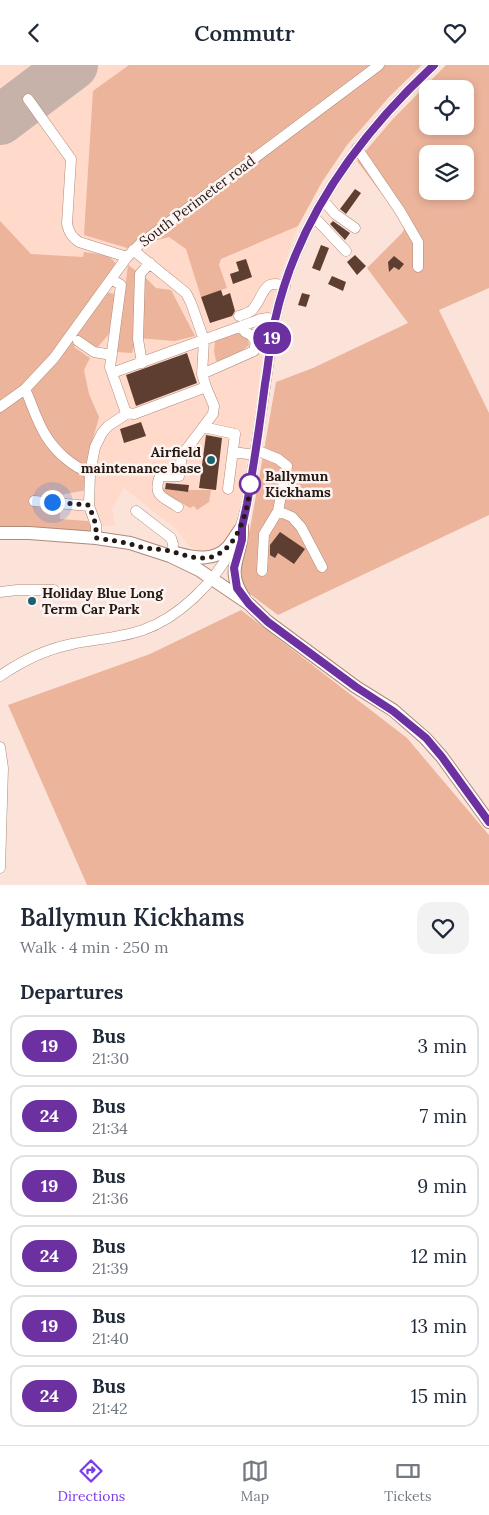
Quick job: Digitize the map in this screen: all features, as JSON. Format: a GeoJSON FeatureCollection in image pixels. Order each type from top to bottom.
{"type":"FeatureCollection","features":[{"type":"Feature","properties":{"kind":"main road"},"geometry":{"type":"LineString","coordinates":[[144,547],[172,551],[204,559],[218,554],[228,547],[242,527]]}},
{"type":"Feature","properties":{"kind":"main road"},"geometry":{"type":"LineString","coordinates":[[242,527],[242,540],[234,568],[237,588],[249,604]]}},
{"type":"Feature","properties":{"kind":"main road"},"geometry":{"type":"LineString","coordinates":[[0,533],[29,533],[96,538],[130,543],[170,556],[213,578],[249,604],[268,622],[356,687],[393,711],[426,738],[489,821]]}},
{"type":"Feature","properties":{"kind":"street","name":"South Perimeter road"},"geometry":{"type":"LineString","coordinates":[[0,407],[25,389],[54,358],[130,254],[140,244],[379,65]]}},
{"type":"Feature","properties":{"kind":"street"},"geometry":{"type":"LineString","coordinates":[[0,676],[16,665],[44,652],[71,644],[105,639],[143,630],[177,612],[195,598],[213,578],[231,551],[242,527],[275,320],[291,266],[304,236],[324,199],[357,148],[387,113],[434,65]]}},
{"type":"Feature","properties":{"kind":"street"},"geometry":{"type":"LineString","coordinates":[[28,99],[71,159],[67,225],[73,238],[79,242],[130,254],[150,263],[186,293],[191,303],[204,340],[202,374],[214,406],[213,414],[182,455],[179,475],[160,475],[156,485],[160,495],[178,507]]}},
{"type":"Feature","properties":{"kind":"street"},"geometry":{"type":"LineString","coordinates":[[357,148],[400,211],[418,242],[418,267]]}},
{"type":"Feature","properties":{"kind":"street"},"geometry":{"type":"LineString","coordinates":[[324,199],[335,214],[355,228]]}},
{"type":"Feature","properties":{"kind":"street"},"geometry":{"type":"LineString","coordinates":[[314,217],[346,251]]}},
{"type":"Feature","properties":{"kind":"street"},"geometry":{"type":"LineString","coordinates":[[142,363],[138,339],[140,275],[150,263]]}},
{"type":"Feature","properties":{"kind":"street"},"geometry":{"type":"LineString","coordinates":[[112,279],[121,285],[110,367],[125,410],[128,413]]}},
{"type":"Feature","properties":{"kind":"street"},"geometry":{"type":"LineString","coordinates":[[112,373],[204,340],[241,321],[252,311],[265,288],[270,284],[285,286]]}},
{"type":"Feature","properties":{"kind":"street"},"geometry":{"type":"LineString","coordinates":[[241,321],[268,318],[275,320]]}},
{"type":"Feature","properties":{"kind":"street"},"geometry":{"type":"LineString","coordinates":[[202,374],[254,351],[256,342],[251,335],[245,332],[241,321]]}},
{"type":"Feature","properties":{"kind":"street"},"geometry":{"type":"LineString","coordinates":[[78,341],[94,352],[112,355]]}},
{"type":"Feature","properties":{"kind":"street"},"geometry":{"type":"LineString","coordinates":[[96,538],[96,525],[89,505],[90,473],[95,447],[102,433],[108,426],[128,413],[134,414],[206,387]]}},
{"type":"Feature","properties":{"kind":"street"},"geometry":{"type":"LineString","coordinates":[[25,389],[46,436],[59,452],[79,469],[90,473]]}},
{"type":"Feature","properties":{"kind":"street"},"geometry":{"type":"LineString","coordinates":[[203,427],[235,433],[228,489]]}},
{"type":"Feature","properties":{"kind":"street"},"geometry":{"type":"LineString","coordinates":[[232,452],[255,453],[278,459],[286,466],[278,511],[264,535],[262,571]]}},
{"type":"Feature","properties":{"kind":"street"},"geometry":{"type":"LineString","coordinates":[[34,501],[89,505]]}},
{"type":"Feature","properties":{"kind":"street"},"geometry":{"type":"LineString","coordinates":[[136,511],[171,538],[173,544],[172,551]]}},
{"type":"Feature","properties":{"kind":"street"},"geometry":{"type":"LineString","coordinates":[[278,511],[292,517],[301,527],[322,567]]}},
{"type":"Feature","properties":{"kind":"street"},"geometry":{"type":"LineString","coordinates":[[0,592],[54,590]]}},
{"type":"Feature","properties":{"kind":"street"},"geometry":{"type":"LineString","coordinates":[[0,747],[3,764],[0,868]]}},
{"type":"Feature","properties":{"kind":"shaded area"},"geometry":{"type":"Polygon","coordinates":[[[0,65],[422,65],[389,97],[347,145],[322,182],[298,226],[279,278],[265,327],[259,383],[240,507],[231,533],[217,548],[206,552],[198,551],[189,546],[177,530],[124,488],[112,509],[115,526],[100,526],[87,521],[0,515],[0,65]]]}},
{"type":"Feature","properties":{"kind":"shaded area"},"geometry":{"type":"Polygon","coordinates":[[[129,65],[422,65],[389,97],[347,145],[322,182],[298,226],[221,259],[219,265],[227,288],[201,297],[186,249],[169,237],[127,248],[84,235],[93,91],[129,65]]]}},
{"type":"Feature","properties":{"kind":"shaded area"},"geometry":{"type":"Polygon","coordinates":[[[446,65],[489,65],[489,288],[439,310],[489,413],[489,515],[278,615],[246,591],[236,570],[250,529],[276,382],[313,368],[408,323],[367,268],[402,233],[406,226],[357,161],[392,120],[419,92],[419,135],[474,135],[474,80],[431,80],[446,65]]]}},
{"type":"Feature","properties":{"kind":"shaded area"},"geometry":{"type":"Polygon","coordinates":[[[0,221],[31,254],[83,257],[84,252],[107,256],[116,265],[99,291],[115,294],[109,334],[97,348],[81,337],[74,347],[90,358],[84,370],[89,394],[99,417],[88,457],[87,490],[60,495],[60,519],[88,521],[92,528],[88,533],[0,527],[0,221]]]}},
{"type":"Feature","properties":{"kind":"shaded area"},"geometry":{"type":"Polygon","coordinates":[[[128,265],[156,288],[171,290],[195,336],[175,341],[137,338],[132,353],[117,352],[128,265]]]}},
{"type":"Feature","properties":{"kind":"shaded area"},"geometry":{"type":"Polygon","coordinates":[[[240,332],[248,340],[249,345],[234,356],[216,361],[215,341],[240,332]]]}},
{"type":"Feature","properties":{"kind":"shaded area"},"geometry":{"type":"Polygon","coordinates":[[[161,487],[187,492],[188,490],[211,490],[209,502],[197,510],[194,506],[190,508],[161,491],[161,487]]]}},
{"type":"Feature","properties":{"kind":"shaded area"},"geometry":{"type":"Polygon","coordinates":[[[241,610],[407,738],[489,835],[489,885],[87,885],[8,705],[150,654],[241,610]]]}},
{"type":"Feature","properties":{"kind":"building"},"geometry":{"type":"Polygon","coordinates":[[[355,189],[361,193],[346,214],[340,209],[355,189]]]}},
{"type":"Feature","properties":{"kind":"building"},"geometry":{"type":"Polygon","coordinates":[[[333,221],[350,233],[345,240],[330,224],[333,221]]]}},
{"type":"Feature","properties":{"kind":"building"},"geometry":{"type":"Polygon","coordinates":[[[321,245],[329,248],[320,271],[312,268],[321,245]]]}},
{"type":"Feature","properties":{"kind":"building"},"geometry":{"type":"Polygon","coordinates":[[[355,255],[366,266],[357,275],[347,262],[355,255]]]}},
{"type":"Feature","properties":{"kind":"building"},"geometry":{"type":"Polygon","coordinates":[[[394,256],[404,264],[399,270],[394,267],[389,272],[388,262],[394,256]]]}},
{"type":"Feature","properties":{"kind":"building"},"geometry":{"type":"Polygon","coordinates":[[[246,259],[252,277],[233,284],[230,274],[239,271],[236,262],[246,259]]]}},
{"type":"Feature","properties":{"kind":"building"},"geometry":{"type":"Polygon","coordinates":[[[332,276],[346,282],[343,291],[328,284],[332,276]]]}},
{"type":"Feature","properties":{"kind":"building"},"geometry":{"type":"Polygon","coordinates":[[[221,290],[223,296],[230,293],[235,311],[232,316],[210,323],[201,297],[221,290]]]}},
{"type":"Feature","properties":{"kind":"building"},"geometry":{"type":"Polygon","coordinates":[[[302,293],[310,295],[306,307],[298,305],[302,293]]]}},
{"type":"Feature","properties":{"kind":"building"},"geometry":{"type":"Polygon","coordinates":[[[187,353],[197,383],[136,406],[126,375],[187,353]]]}},
{"type":"Feature","properties":{"kind":"building"},"geometry":{"type":"Polygon","coordinates":[[[141,422],[146,436],[124,443],[120,429],[141,422]]]}},
{"type":"Feature","properties":{"kind":"building","name":"Airfield maintenance base"},"geometry":{"type":"Polygon","coordinates":[[[206,435],[222,438],[216,490],[199,488],[206,435]]]}},
{"type":"Feature","properties":{"kind":"building"},"geometry":{"type":"Polygon","coordinates":[[[166,483],[189,485],[188,492],[165,489],[166,483]]]}},
{"type":"Feature","properties":{"kind":"building"},"geometry":{"type":"Polygon","coordinates":[[[280,532],[305,549],[294,564],[278,553],[275,558],[270,555],[270,545],[280,532]]]}},
{"type":"Feature","properties":{"kind":"taxiway"},"geometry":{"type":"LineString","coordinates":[[4,117],[45,65]]}},
{"type":"Feature","properties":{"kind":"runway"},"geometry":{"type":"LineString","coordinates":[[0,120],[73,65]]}},
{"type":"Feature","properties":{"kind":"bus line","name":"19"},"geometry":{"type":"LineString","coordinates":[[434,65],[387,113],[357,148],[322,203],[304,236],[291,266],[275,320],[242,527],[242,540],[234,568],[237,588],[249,604],[268,622],[356,687],[393,711],[426,738],[489,822]]}},
{"type":"Feature","properties":{"kind":"place","name":"Airfield maintenance base"},"geometry":{"type":"Point","coordinates":[211,460]}},
{"type":"Feature","properties":{"kind":"place","name":"Ballymun Kickhams"},"geometry":{"type":"Point","coordinates":[250,484]}},
{"type":"Feature","properties":{"kind":"place","name":"Holiday Blue Long Term Car Park"},"geometry":{"type":"Point","coordinates":[32,601]}},
{"type":"Feature","properties":{"kind":"route"},"geometry":{"type":"LineString","coordinates":[[52,502],[89,505],[96,525],[96,538],[130,543],[204,559],[218,554],[228,547],[242,527],[250,484]]}}]}
